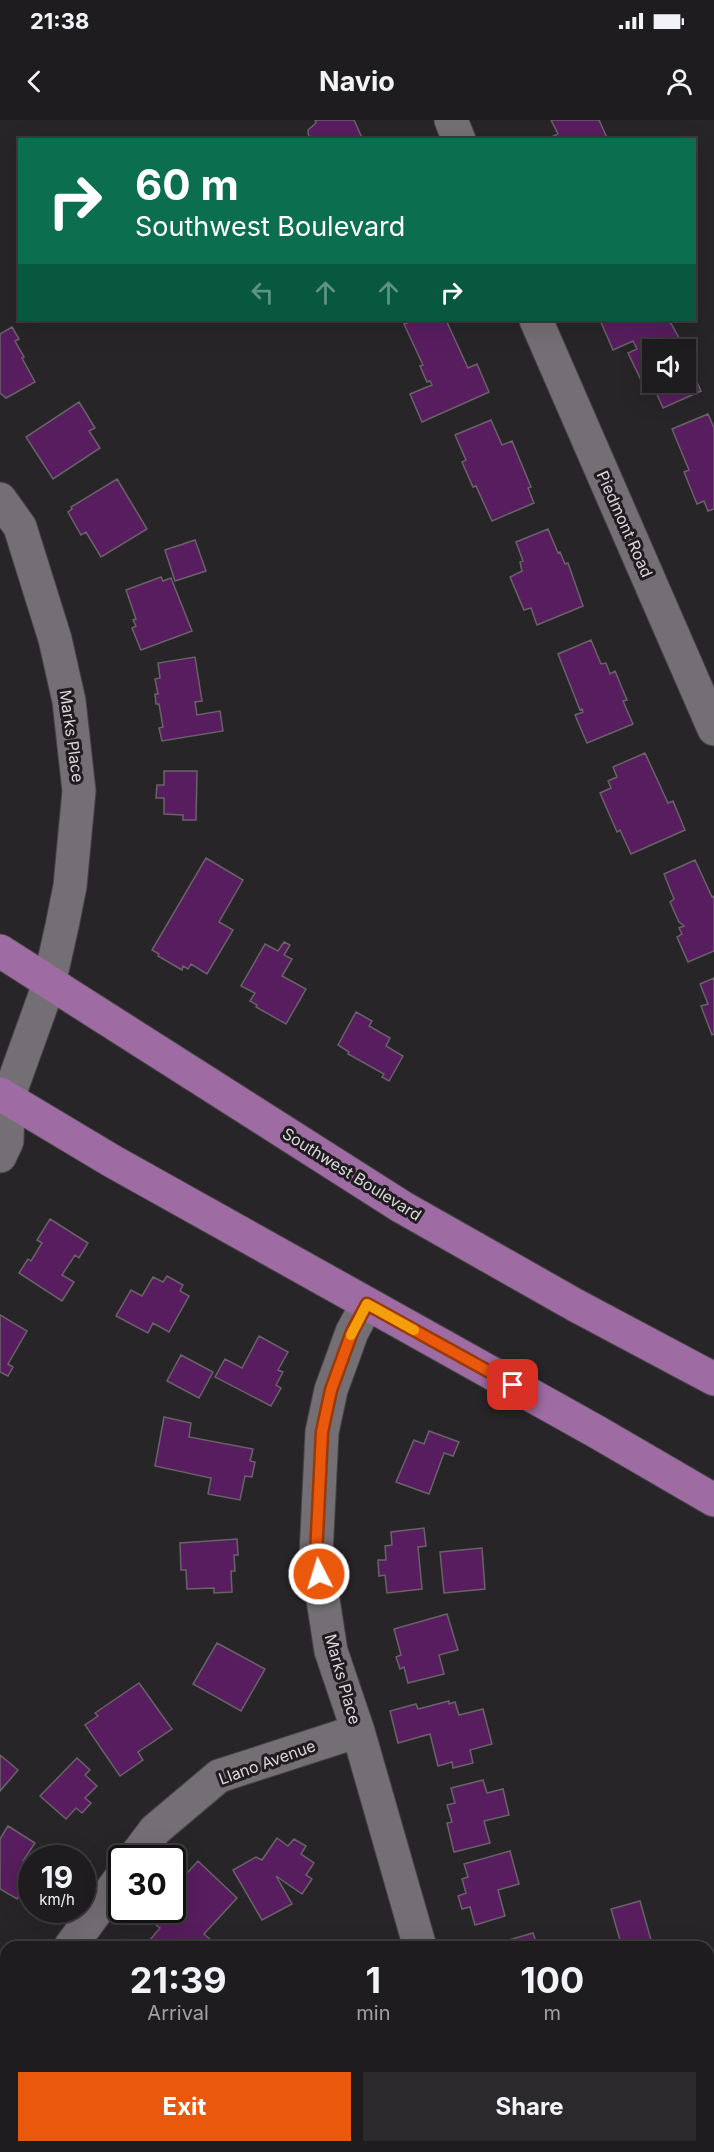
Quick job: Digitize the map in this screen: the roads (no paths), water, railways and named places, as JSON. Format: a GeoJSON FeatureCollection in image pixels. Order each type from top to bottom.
{"type":"FeatureCollection","features":[{"type":"Feature","properties":{"kind":"main road","name":"Southwest Boulevard"},"geometry":{"type":"LineString","coordinates":[[0,951],[402,1207],[575,1305],[714,1379]]}},
{"type":"Feature","properties":{"kind":"main road"},"geometry":{"type":"LineString","coordinates":[[4,1096],[112,1161],[714,1500]]}},
{"type":"Feature","properties":{"kind":"street"},"geometry":{"type":"LineString","coordinates":[[451,120],[458,138]]}},
{"type":"Feature","properties":{"kind":"street","name":"Piedmont Road"},"geometry":{"type":"LineString","coordinates":[[536,321],[714,729]]}},
{"type":"Feature","properties":{"kind":"street","name":"Marks Place"},"geometry":{"type":"LineString","coordinates":[[0,499],[20,527],[55,639],[69,701],[79,791],[70,886],[49,984],[4,1096],[7,1140],[0,1155]]}},
{"type":"Feature","properties":{"kind":"street","name":"Marks Place"},"geometry":{"type":"LineString","coordinates":[[367,1304],[352,1332],[331,1390],[322,1432],[316,1555],[332,1651],[358,1731],[418,1941]]}},
{"type":"Feature","properties":{"kind":"street","name":"Llano Avenue"},"geometry":{"type":"LineString","coordinates":[[143,1845],[154,1830],[219,1776],[358,1731]]}},
{"type":"Feature","properties":{"kind":"street"},"geometry":{"type":"LineString","coordinates":[[74,1941],[108,1895]]}}]}
